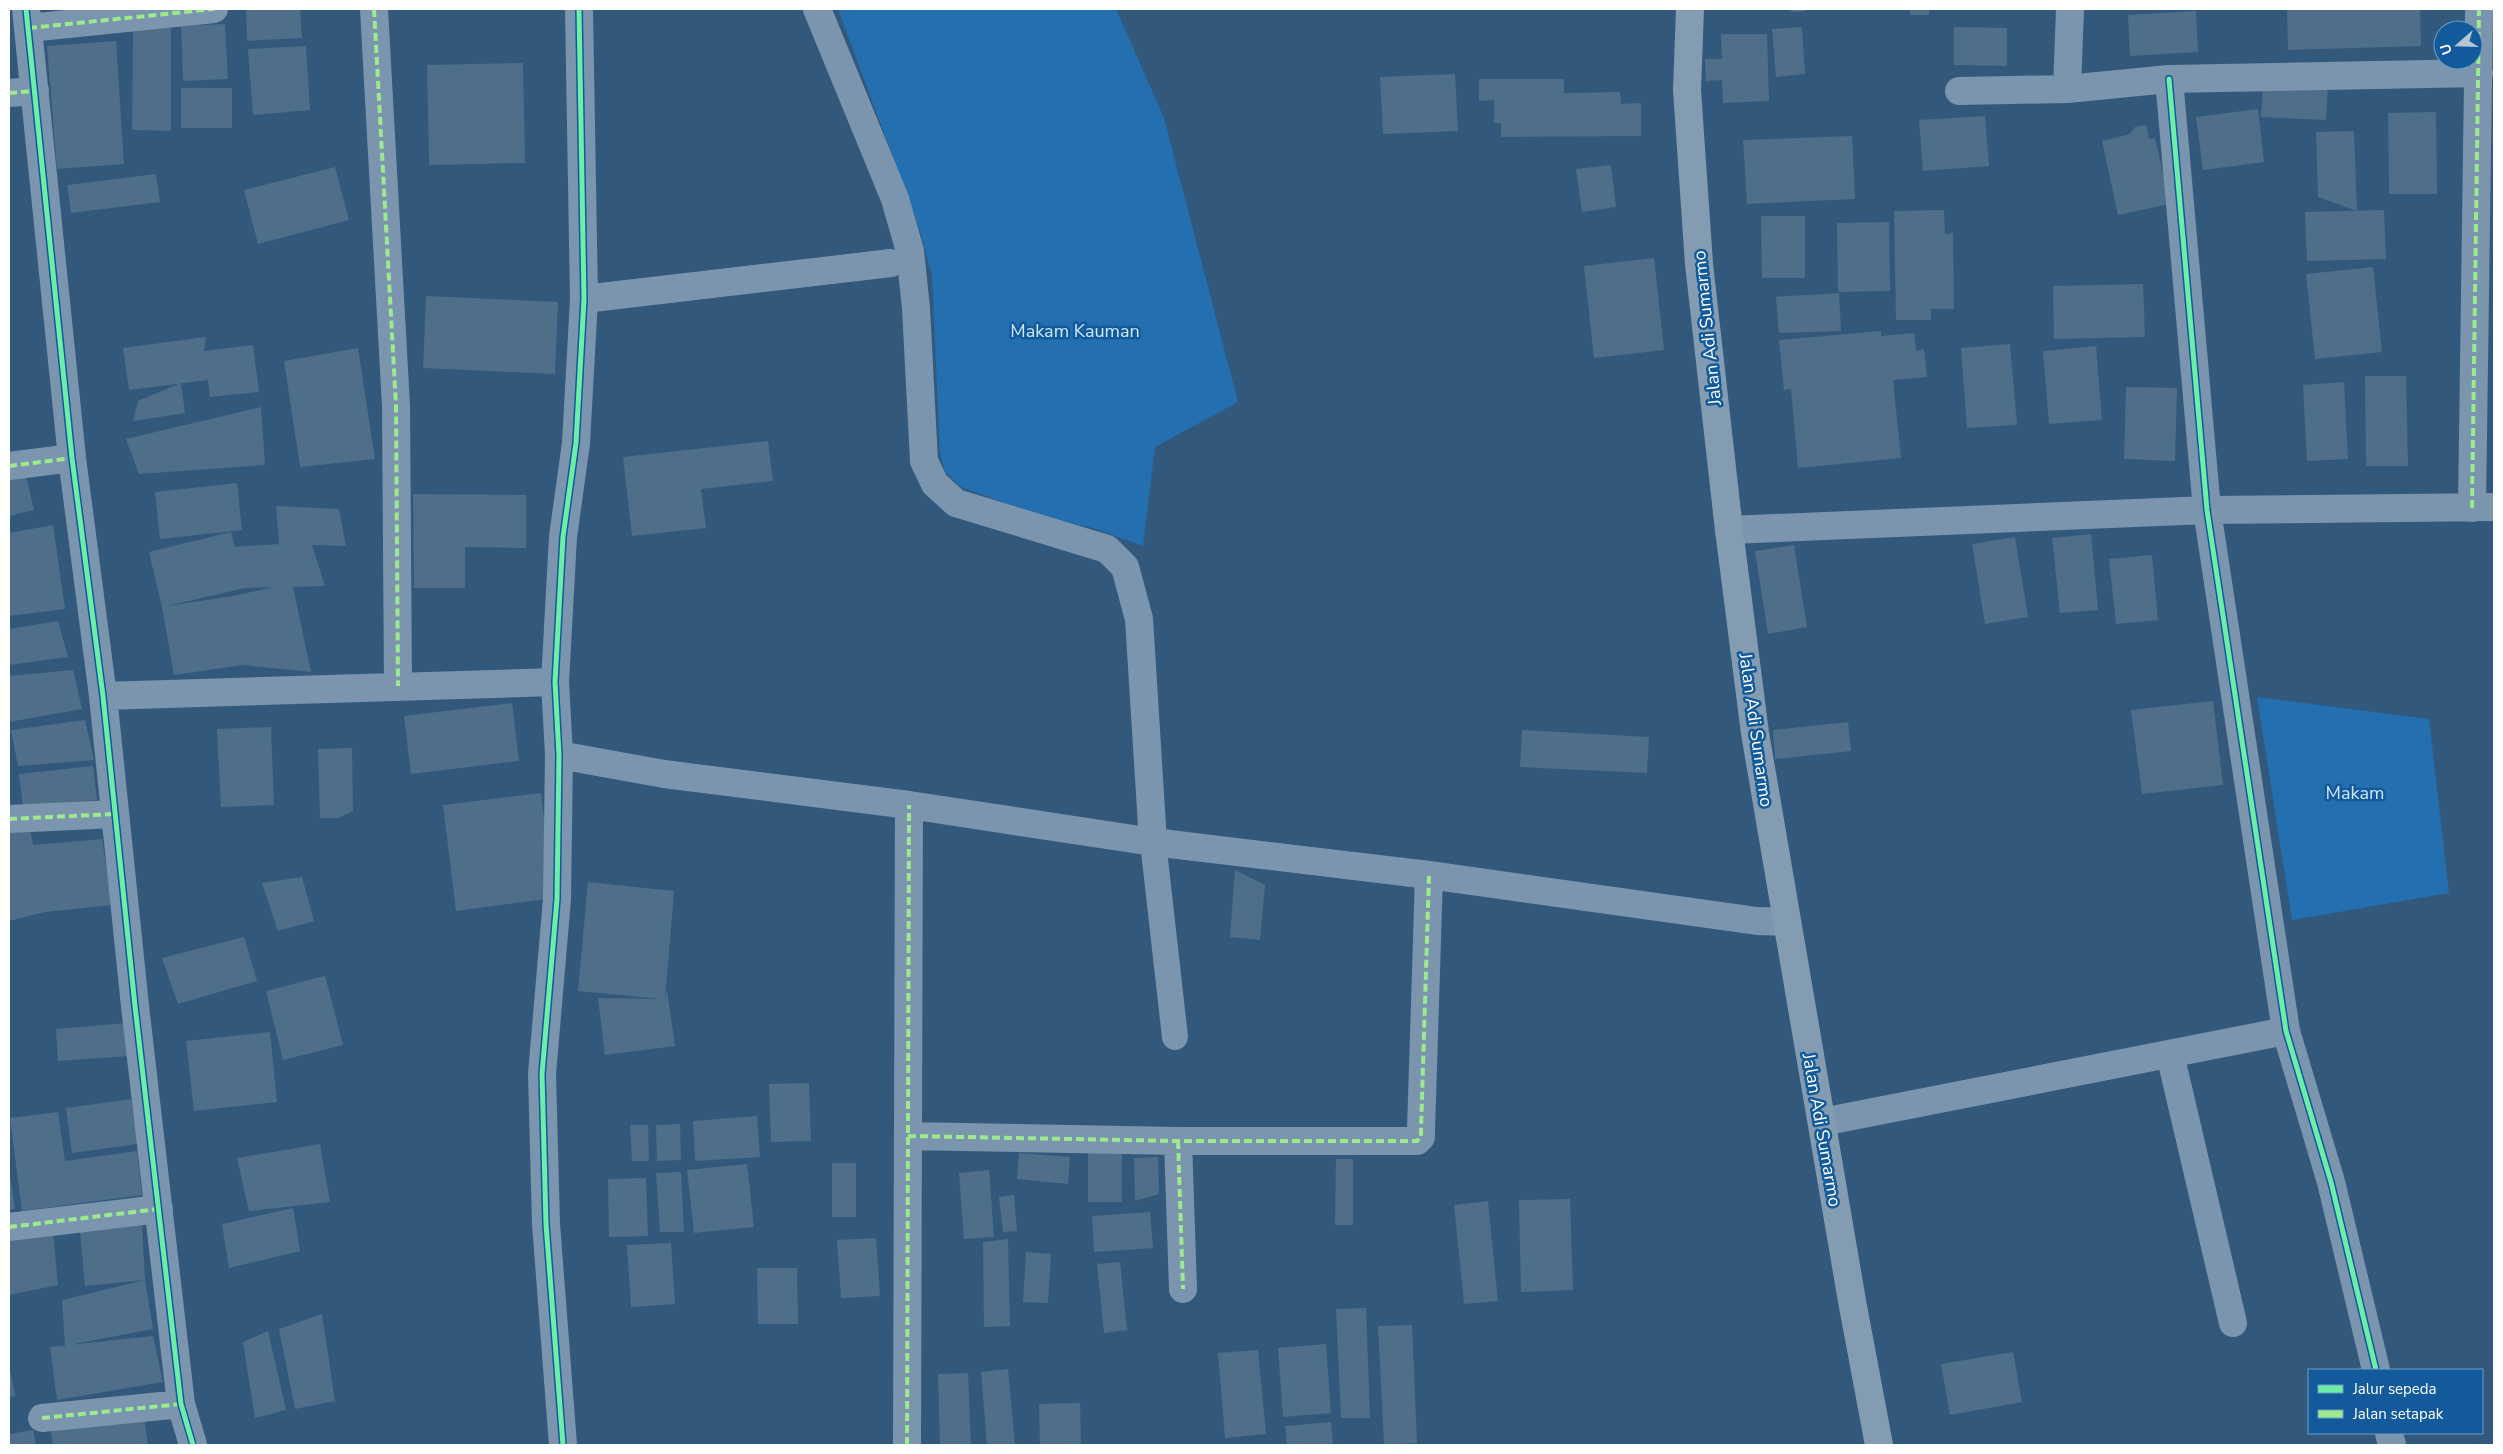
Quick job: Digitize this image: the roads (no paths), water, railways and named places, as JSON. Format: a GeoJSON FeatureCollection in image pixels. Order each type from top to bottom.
{"type":"FeatureCollection","features":[{"type":"Feature","properties":{"kind":"main road","name":"Jalan Adi Sumarmo"},"geometry":{"type":"LineString","coordinates":[[1690,9],[1687,90],[1699,264],[1754,733],[1879,1445]]}},
{"type":"Feature","properties":{"kind":"street"},"geometry":{"type":"LineString","coordinates":[[193,1445],[181,1404],[103,696],[22,92],[28,19],[214,9]]}},
{"type":"Feature","properties":{"kind":"street"},"geometry":{"type":"LineString","coordinates":[[374,9],[396,406],[398,686]]}},
{"type":"Feature","properties":{"kind":"street"},"geometry":{"type":"LineString","coordinates":[[563,1445],[546,1224],[542,1074],[557,898],[559,755],[555,682],[563,537],[576,443],[584,299],[579,9]]}},
{"type":"Feature","properties":{"kind":"street"},"geometry":{"type":"LineString","coordinates":[[817,9],[895,199],[910,251],[916,308],[924,461],[935,484],[956,503],[1106,548],[1125,567],[1139,619],[1153,842]]}},
{"type":"Feature","properties":{"kind":"street"},"geometry":{"type":"LineString","coordinates":[[2067,89],[2070,9]]}},
{"type":"Feature","properties":{"kind":"street"},"geometry":{"type":"LineString","coordinates":[[1729,530],[2207,510],[2483,508],[2479,9]]}},
{"type":"Feature","properties":{"kind":"street"},"geometry":{"type":"LineString","coordinates":[[1959,91],[2067,89],[2169,79],[2479,73]]}},
{"type":"Feature","properties":{"kind":"street"},"geometry":{"type":"LineString","coordinates":[[2169,79],[2207,510],[2286,1031],[2331,1182],[2376,1369]]}},
{"type":"Feature","properties":{"kind":"street"},"geometry":{"type":"LineString","coordinates":[[584,299],[891,263]]}},
{"type":"Feature","properties":{"kind":"street"},"geometry":{"type":"LineString","coordinates":[[9,466],[72,458]]}},
{"type":"Feature","properties":{"kind":"street"},"geometry":{"type":"LineString","coordinates":[[103,696],[555,682]]}},
{"type":"Feature","properties":{"kind":"street"},"geometry":{"type":"LineString","coordinates":[[559,755],[664,774],[909,805],[1153,842],[1429,875],[1757,922],[1786,922]]}},
{"type":"Feature","properties":{"kind":"street"},"geometry":{"type":"LineString","coordinates":[[907,1445],[909,805]]}},
{"type":"Feature","properties":{"kind":"street"},"geometry":{"type":"LineString","coordinates":[[9,819],[115,814]]}},
{"type":"Feature","properties":{"kind":"street"},"geometry":{"type":"LineString","coordinates":[[908,1136],[1178,1141],[1417,1141],[1421,1137],[1429,875]]}},
{"type":"Feature","properties":{"kind":"street"},"geometry":{"type":"LineString","coordinates":[[1822,1122],[2286,1031]]}},
{"type":"Feature","properties":{"kind":"street"},"geometry":{"type":"LineString","coordinates":[[2170,1054],[2233,1323]]}},
{"type":"Feature","properties":{"kind":"street"},"geometry":{"type":"LineString","coordinates":[[1178,1141],[1183,1288]]}},
{"type":"Feature","properties":{"kind":"street"},"geometry":{"type":"LineString","coordinates":[[9,1227],[159,1209]]}},
{"type":"Feature","properties":{"kind":"street"},"geometry":{"type":"LineString","coordinates":[[42,1418],[181,1404]]}},
{"type":"Feature","properties":{"kind":"lane"},"geometry":{"type":"LineString","coordinates":[[1153,842],[1175,1037]]}},
{"type":"Feature","properties":{"kind":"park label","name":"Makam Kauman"},"geometry":{"type":"Point","coordinates":[1075,331]}},
{"type":"Feature","properties":{"kind":"park label","name":"Makam"},"geometry":{"type":"Point","coordinates":[2355,793]}}]}
